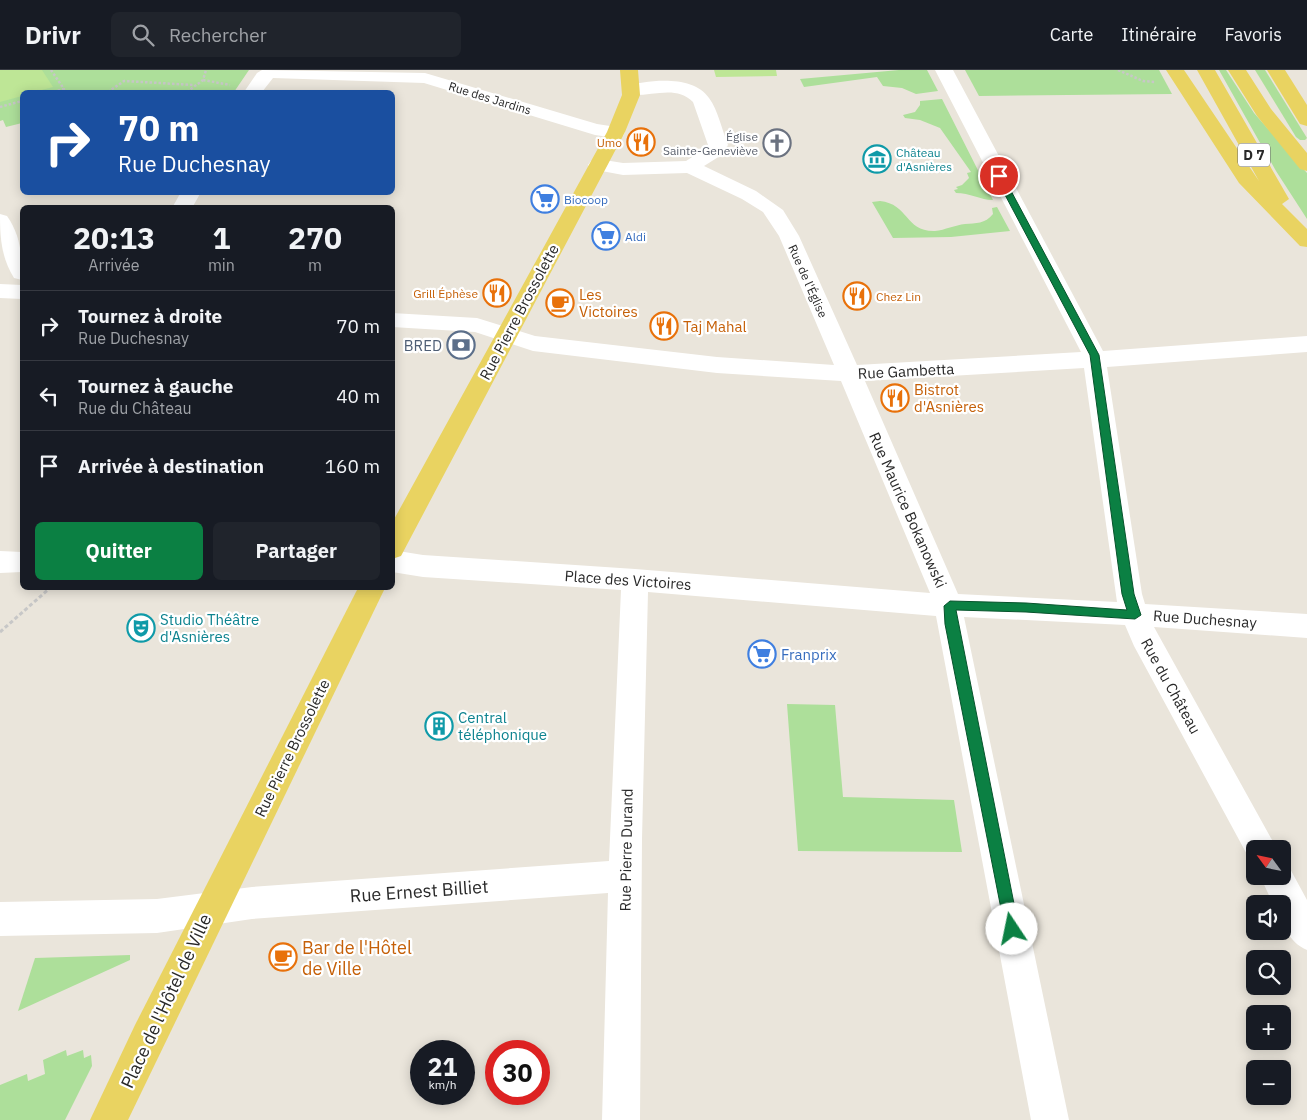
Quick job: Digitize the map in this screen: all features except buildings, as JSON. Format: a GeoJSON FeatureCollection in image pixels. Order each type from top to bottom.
{"type":"FeatureCollection","features":[{"type":"Feature","properties":{"kind":"main road"},"geometry":{"type":"LineString","coordinates":[[1175,70],[1246,179],[1307,239]]}},
{"type":"Feature","properties":{"kind":"main road","name":"D 7"},"geometry":{"type":"LineString","coordinates":[[1206,70],[1278,198],[1307,239]]}},
{"type":"Feature","properties":{"kind":"main road"},"geometry":{"type":"LineString","coordinates":[[1237,70],[1264,112],[1307,165]]}},
{"type":"Feature","properties":{"kind":"main road"},"geometry":{"type":"LineString","coordinates":[[1276,70],[1307,120]]}},
{"type":"Feature","properties":{"kind":"main road","name":"Rue Pierre Brossolette"},"geometry":{"type":"LineString","coordinates":[[395,543],[616,132],[626,110],[630,80]]}},
{"type":"Feature","properties":{"kind":"main road","name":"Rue Pierre Brossolette"},"geometry":{"type":"LineString","coordinates":[[212,908],[370,590]]}},
{"type":"Feature","properties":{"kind":"main road","name":"Place de l'Hôtel de Ville"},"geometry":{"type":"LineString","coordinates":[[109,1120],[212,908]]}},
{"type":"Feature","properties":{"kind":"street","name":"Rue du Château"},"geometry":{"type":"LineString","coordinates":[[944,70],[1096,360],[1128,594],[1144,638],[1255,840]]}},
{"type":"Feature","properties":{"kind":"street","name":"Rue des Jardins"},"geometry":{"type":"LineString","coordinates":[[254,90],[263,77],[269,73],[425,78],[595,129],[616,132]]}},
{"type":"Feature","properties":{"kind":"street"},"geometry":{"type":"LineString","coordinates":[[598,165],[623,169],[696,163],[718,145],[700,97],[681,88],[630,80]]}},
{"type":"Feature","properties":{"kind":"street","name":"Rue de l'Église"},"geometry":{"type":"LineString","coordinates":[[696,163],[776,213],[802,264],[807,281],[845,364]]}},
{"type":"Feature","properties":{"kind":"street"},"geometry":{"type":"LineString","coordinates":[[0,220],[20,268]]}},
{"type":"Feature","properties":{"kind":"street"},"geometry":{"type":"LineString","coordinates":[[0,291],[20,292]]}},
{"type":"Feature","properties":{"kind":"street","name":"Rue Gambetta"},"geometry":{"type":"LineString","coordinates":[[395,320],[477,325],[533,343],[717,365],[1096,360],[1307,344]]}},
{"type":"Feature","properties":{"kind":"street","name":"Rue Maurice Bokanowski"},"geometry":{"type":"LineString","coordinates":[[845,364],[950,606],[953,634],[1050,1120]]}},
{"type":"Feature","properties":{"kind":"street","name":"Place des Victoires"},"geometry":{"type":"LineString","coordinates":[[395,561],[423,566],[635,580],[863,599]]}},
{"type":"Feature","properties":{"kind":"street"},"geometry":{"type":"LineString","coordinates":[[0,562],[20,562]]}},
{"type":"Feature","properties":{"kind":"street","name":"Rue Pierre Durand"},"geometry":{"type":"LineString","coordinates":[[621,1120],[625,876],[635,580]]}},
{"type":"Feature","properties":{"kind":"street","name":"Rue Duchesnay"},"geometry":{"type":"LineString","coordinates":[[863,599],[950,606],[1016,607],[1307,626]]}},
{"type":"Feature","properties":{"kind":"street","name":"Rue Ernest Billiet"},"geometry":{"type":"LineString","coordinates":[[212,908],[252,903],[625,876]]}},
{"type":"Feature","properties":{"kind":"street"},"geometry":{"type":"LineString","coordinates":[[1281,885],[1307,933]]}},
{"type":"Feature","properties":{"kind":"street","name":"Place de l'Hôtel de Ville"},"geometry":{"type":"LineString","coordinates":[[0,919],[158,916],[212,908]]}},
{"type":"Feature","properties":{"kind":"path"},"geometry":{"type":"LineString","coordinates":[[51,70],[63,90]]}},
{"type":"Feature","properties":{"kind":"path"},"geometry":{"type":"LineString","coordinates":[[204,80],[206,70]]}},
{"type":"Feature","properties":{"kind":"path"},"geometry":{"type":"LineString","coordinates":[[1118,70],[1143,81],[1157,82]]}},
{"type":"Feature","properties":{"kind":"path"},"geometry":{"type":"LineString","coordinates":[[189,90],[204,80]]}},
{"type":"Feature","properties":{"kind":"path"},"geometry":{"type":"LineString","coordinates":[[204,80],[210,83],[235,86]]}},
{"type":"Feature","properties":{"kind":"path"},"geometry":{"type":"LineString","coordinates":[[111,90],[124,81],[194,85]]}},
{"type":"Feature","properties":{"kind":"path"},"geometry":{"type":"LineString","coordinates":[[0,107],[20,102]]}},
{"type":"Feature","properties":{"kind":"path"},"geometry":{"type":"LineString","coordinates":[[0,632],[48,590]]}},
{"type":"Feature","properties":{"kind":"green space"},"geometry":{"type":"Polygon","coordinates":[[[0,70],[249,70],[235,90],[20,90],[20,124],[6,127],[3,120],[0,121],[0,70]]]}},
{"type":"Feature","properties":{"kind":"green space"},"geometry":{"type":"Polygon","coordinates":[[[0,70],[42,70],[53,87],[42,90],[20,90],[20,97],[0,102],[0,70]]]}},
{"type":"Feature","properties":{"kind":"green space"},"geometry":{"type":"Polygon","coordinates":[[[714,70],[776,70],[777,76],[716,77],[714,70]]]}},
{"type":"Feature","properties":{"kind":"green space"},"geometry":{"type":"Polygon","coordinates":[[[899,70],[927,70],[938,91],[916,94],[902,88],[883,86],[877,77],[804,87],[800,79],[899,70]]]}},
{"type":"Feature","properties":{"kind":"green space"},"geometry":{"type":"Polygon","coordinates":[[[965,70],[1159,70],[1172,94],[979,96],[965,70]]]}},
{"type":"Feature","properties":{"kind":"green space"},"geometry":{"type":"Polygon","coordinates":[[[1219,70],[1226,70],[1254,113],[1307,173],[1307,219],[1276,171],[1219,70]]]}},
{"type":"Feature","properties":{"kind":"green space"},"geometry":{"type":"Polygon","coordinates":[[[1255,70],[1265,70],[1307,138],[1305,140],[1300,140],[1296,137],[1255,70]]]}},
{"type":"Feature","properties":{"kind":"green space"},"geometry":{"type":"Polygon","coordinates":[[[942,99],[993,200],[956,193],[954,190],[958,189],[956,187],[962,185],[969,178],[967,173],[971,172],[940,128],[920,120],[905,118],[903,115],[915,112],[920,105],[920,101],[942,99]]]}},
{"type":"Feature","properties":{"kind":"green space"},"geometry":{"type":"Polygon","coordinates":[[[880,201],[897,207],[918,227],[935,231],[984,221],[993,214],[992,208],[997,207],[1010,231],[951,237],[893,238],[872,202],[880,201]]]}},
{"type":"Feature","properties":{"kind":"green space"},"geometry":{"type":"Polygon","coordinates":[[[787,704],[835,705],[843,797],[954,800],[962,852],[798,851],[787,704]]]}},
{"type":"Feature","properties":{"kind":"green space"},"geometry":{"type":"Polygon","coordinates":[[[130,955],[130,960],[18,1011],[35,958],[130,955]]]}},
{"type":"Feature","properties":{"kind":"green space"},"geometry":{"type":"Polygon","coordinates":[[[66,1050],[67,1056],[83,1050],[84,1058],[91,1055],[92,1066],[65,1120],[0,1120],[0,1085],[27,1074],[28,1081],[45,1074],[43,1060],[66,1050]]]}},
{"type":"Feature","properties":{"kind":"place","name":"Umo"},"geometry":{"type":"Point","coordinates":[641,142]}},
{"type":"Feature","properties":{"kind":"place","name":"Église Sainte-Geneviève"},"geometry":{"type":"Point","coordinates":[777,143]}},
{"type":"Feature","properties":{"kind":"place","name":"Château d'Asnières"},"geometry":{"type":"Point","coordinates":[877,159]}},
{"type":"Feature","properties":{"kind":"place","name":"Biocoop"},"geometry":{"type":"Point","coordinates":[545,199]}},
{"type":"Feature","properties":{"kind":"place","name":"Aldi"},"geometry":{"type":"Point","coordinates":[606,236]}},
{"type":"Feature","properties":{"kind":"place","name":"Grill Éphèse"},"geometry":{"type":"Point","coordinates":[497,293]}},
{"type":"Feature","properties":{"kind":"place","name":"Chez Lin"},"geometry":{"type":"Point","coordinates":[857,296]}},
{"type":"Feature","properties":{"kind":"place","name":"Les Victoires"},"geometry":{"type":"Point","coordinates":[560,303]}},
{"type":"Feature","properties":{"kind":"place","name":"Taj Mahal"},"geometry":{"type":"Point","coordinates":[664,326]}},
{"type":"Feature","properties":{"kind":"place","name":"BRED"},"geometry":{"type":"Point","coordinates":[461,345]}},
{"type":"Feature","properties":{"kind":"place","name":"Bistrot d'Asnières"},"geometry":{"type":"Point","coordinates":[895,398]}},
{"type":"Feature","properties":{"kind":"place","name":"Studio Théâtre d'Asnières"},"geometry":{"type":"Point","coordinates":[141,628]}},
{"type":"Feature","properties":{"kind":"place","name":"Franprix"},"geometry":{"type":"Point","coordinates":[762,654]}},
{"type":"Feature","properties":{"kind":"place","name":"Central téléphonique"},"geometry":{"type":"Point","coordinates":[439,726]}},
{"type":"Feature","properties":{"kind":"place","name":"Bar de l'Hôtel de Ville"},"geometry":{"type":"Point","coordinates":[283,957]}},
{"type":"Feature","properties":{"kind":"route"},"geometry":{"type":"LineString","coordinates":[[999,176],[1026,229],[1090,344],[1096,360],[1128,594],[1135,615],[1026,607],[950,606],[951,624],[1012,929]]}}]}
